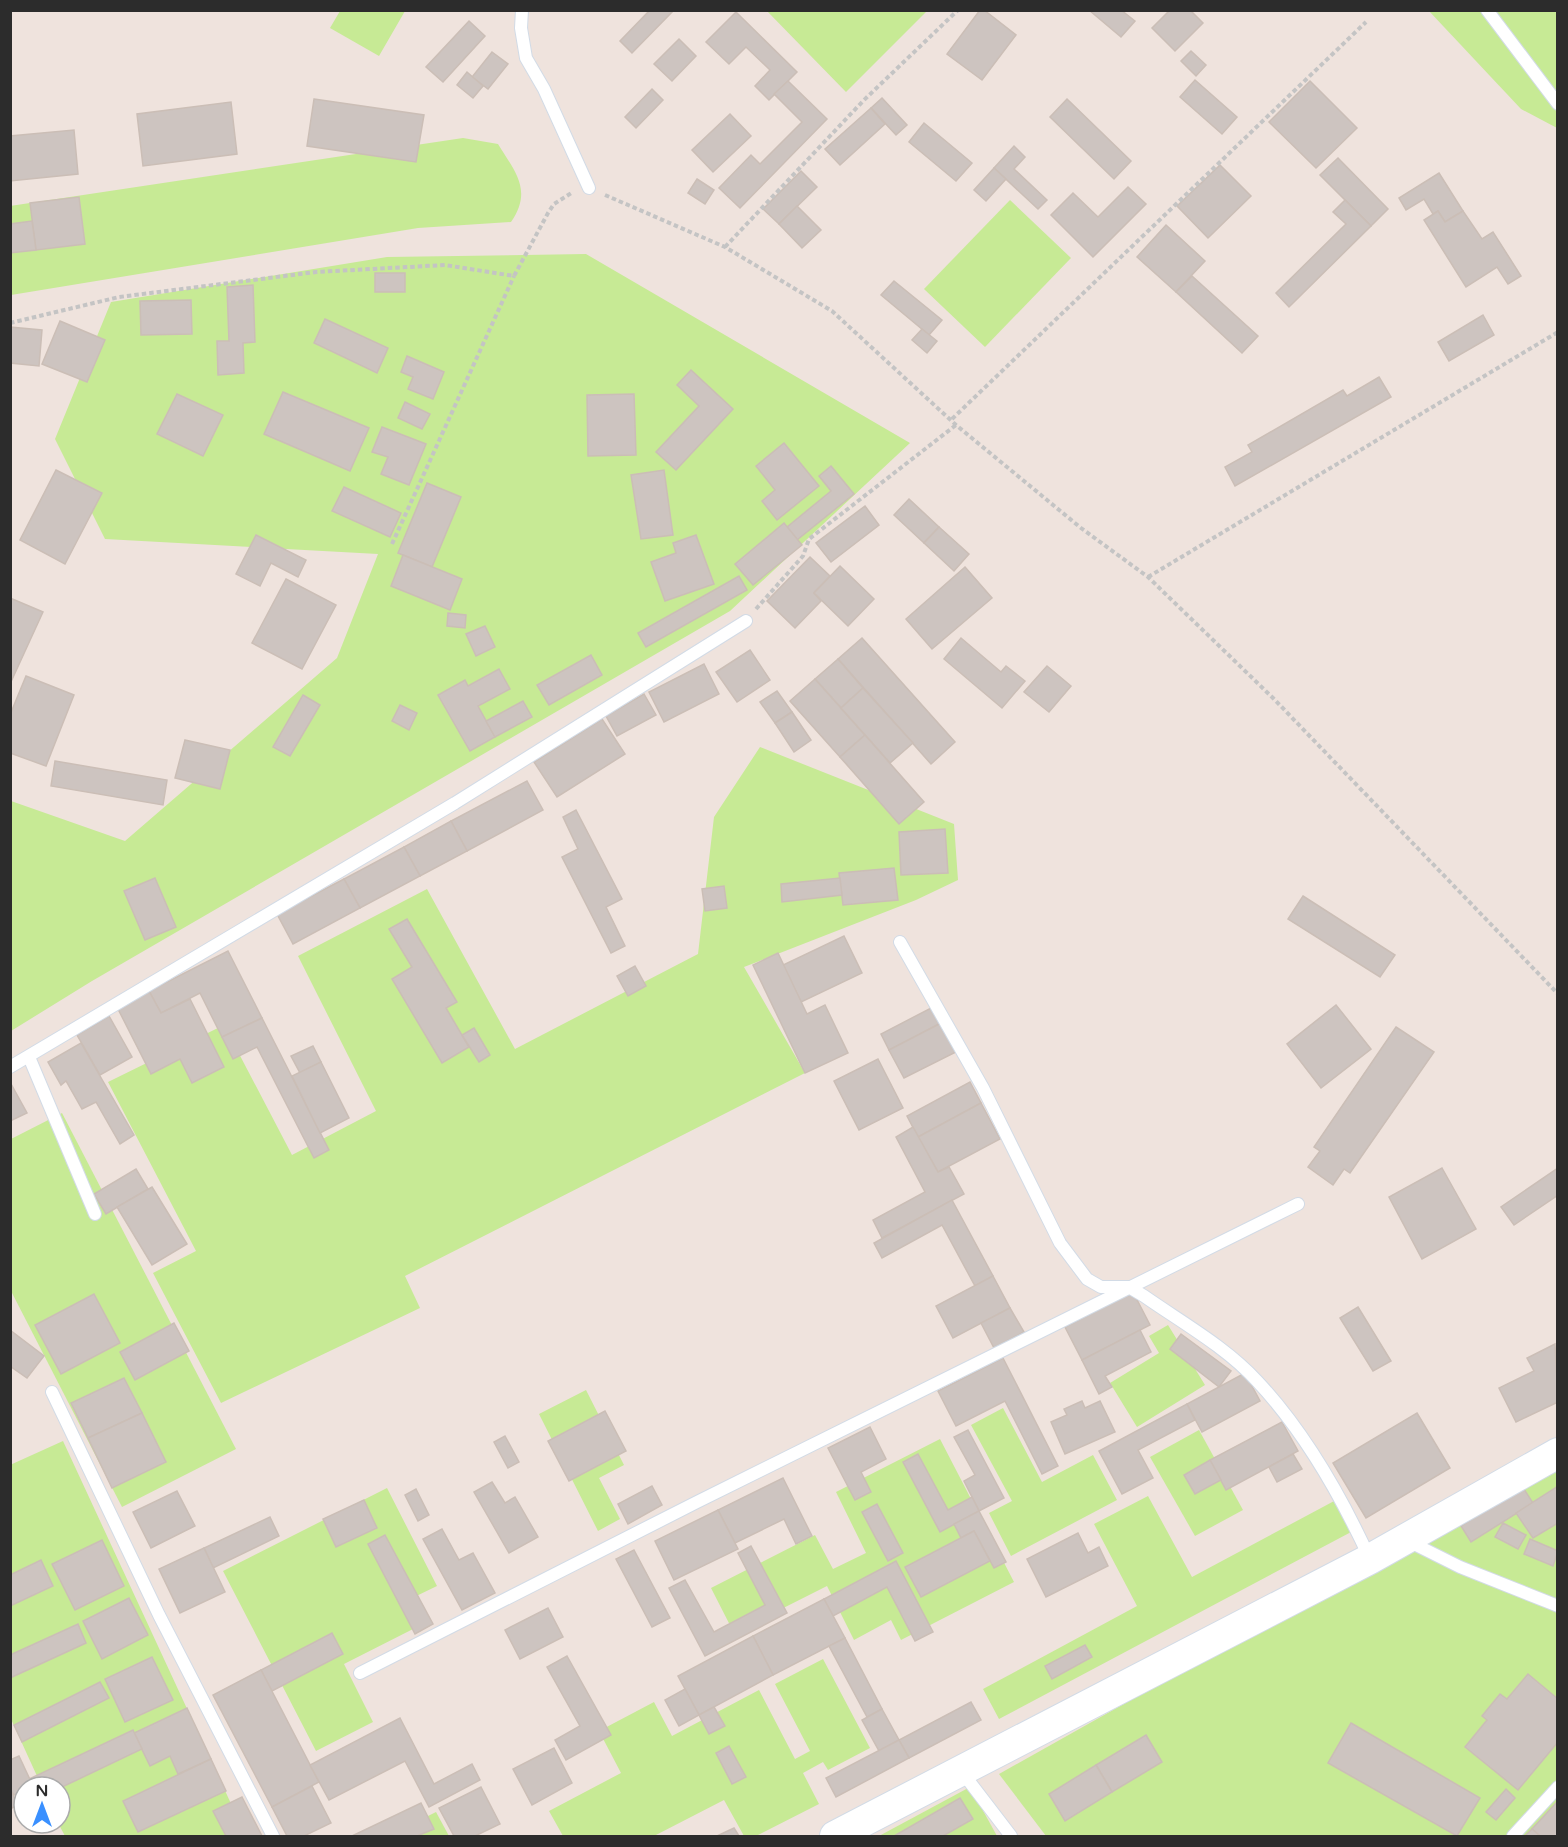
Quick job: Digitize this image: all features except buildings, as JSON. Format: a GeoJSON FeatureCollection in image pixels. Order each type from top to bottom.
{"type":"FeatureCollection","features":[{"type":"Feature","properties":{"kind":"street"},"geometry":{"type":"LineString","coordinates":[[835,1836],[1370,1558],[1557,1453]]}},
{"type":"Feature","properties":{"kind":"lane"},"geometry":{"type":"LineString","coordinates":[[522,10],[521,28],[526,58],[544,89],[589,188]]}},
{"type":"Feature","properties":{"kind":"lane"},"geometry":{"type":"LineString","coordinates":[[1487,10],[1557,104]]}},
{"type":"Feature","properties":{"kind":"lane"},"geometry":{"type":"LineString","coordinates":[[10,1067],[455,803],[746,621]]}},
{"type":"Feature","properties":{"kind":"lane"},"geometry":{"type":"LineString","coordinates":[[900,942],[983,1088],[1060,1243],[1087,1279],[1101,1287],[1129,1287],[1230,1357],[1257,1380],[1287,1416],[1339,1497],[1370,1558]]}},
{"type":"Feature","properties":{"kind":"lane"},"geometry":{"type":"LineString","coordinates":[[29,1057],[95,1214]]}},
{"type":"Feature","properties":{"kind":"lane"},"geometry":{"type":"LineString","coordinates":[[360,1673],[1298,1204]]}},
{"type":"Feature","properties":{"kind":"lane"},"geometry":{"type":"LineString","coordinates":[[52,1392],[159,1615],[273,1836]]}},
{"type":"Feature","properties":{"kind":"lane"},"geometry":{"type":"LineString","coordinates":[[1404,1539],[1460,1567],[1557,1605]]}},
{"type":"Feature","properties":{"kind":"lane"},"geometry":{"type":"LineString","coordinates":[[962,1772],[1011,1836]]}},
{"type":"Feature","properties":{"kind":"lane"},"geometry":{"type":"LineString","coordinates":[[1513,1836],[1557,1786]]}},
{"type":"Feature","properties":{"kind":"path"},"geometry":{"type":"LineString","coordinates":[[725,247],[864,100],[958,10]]}},
{"type":"Feature","properties":{"kind":"path"},"geometry":{"type":"LineString","coordinates":[[952,419],[1366,22]]}},
{"type":"Feature","properties":{"kind":"path"},"geometry":{"type":"LineString","coordinates":[[393,544],[520,263],[542,223],[554,204],[567,194],[589,188],[725,247],[832,311],[956,425],[1081,528],[1148,577],[1274,699],[1557,994]]}},
{"type":"Feature","properties":{"kind":"path"},"geometry":{"type":"LineString","coordinates":[[10,323],[142,294],[316,272],[445,265],[514,276]]}},
{"type":"Feature","properties":{"kind":"path"},"geometry":{"type":"LineString","coordinates":[[1148,577],[1557,332]]}},
{"type":"Feature","properties":{"kind":"path"},"geometry":{"type":"LineString","coordinates":[[746,621],[803,556],[809,539],[956,425]]}},
{"type":"Feature","properties":{"kind":"green space"},"geometry":{"type":"Polygon","coordinates":[[[766,10],[927,10],[927,11],[846,92],[766,10]]]}},
{"type":"Feature","properties":{"kind":"green space"},"geometry":{"type":"Polygon","coordinates":[[[340,11],[405,11],[379,56],[330,28],[340,11]]]}},
{"type":"Feature","properties":{"kind":"green space"},"geometry":{"type":"Polygon","coordinates":[[[1429,11],[1557,11],[1557,128],[1521,109],[1429,11]]]}},
{"type":"Feature","properties":{"kind":"green space"},"geometry":{"type":"Polygon","coordinates":[[[463,138],[498,144],[510,164],[521,191],[521,200],[511,222],[418,228],[11,295],[10,206],[463,138]]]}},
{"type":"Feature","properties":{"kind":"green space"},"geometry":{"type":"Polygon","coordinates":[[[1010,200],[1071,258],[985,347],[924,289],[1010,200]]]}},
{"type":"Feature","properties":{"kind":"green space"},"geometry":{"type":"Polygon","coordinates":[[[586,254],[910,443],[730,611],[92,981],[11,1031],[11,801],[125,841],[337,658],[378,554],[105,539],[55,439],[111,302],[387,257],[586,254]]]}},
{"type":"Feature","properties":{"kind":"green space"},"geometry":{"type":"Polygon","coordinates":[[[760,747],[954,824],[958,880],[916,900],[744,967],[805,1073],[405,1276],[420,1308],[221,1403],[153,1273],[196,1251],[108,1082],[224,1025],[292,1155],[376,1111],[298,956],[427,889],[515,1049],[698,954],[714,817],[760,747]]]}},
{"type":"Feature","properties":{"kind":"green space"},"geometry":{"type":"Polygon","coordinates":[[[62,1113],[236,1449],[122,1507],[11,1291],[11,1139],[62,1113]]]}},
{"type":"Feature","properties":{"kind":"green space"},"geometry":{"type":"Polygon","coordinates":[[[1168,1325],[1205,1385],[1137,1427],[1110,1383],[1159,1353],[1149,1336],[1168,1325]]]}},
{"type":"Feature","properties":{"kind":"green space"},"geometry":{"type":"Polygon","coordinates":[[[586,1390],[624,1465],[599,1478],[620,1519],[598,1531],[539,1414],[586,1390]]]}},
{"type":"Feature","properties":{"kind":"green space"},"geometry":{"type":"Polygon","coordinates":[[[1003,1408],[1042,1482],[1093,1455],[1117,1500],[1011,1556],[989,1513],[1012,1501],[971,1425],[1003,1408]]]}},
{"type":"Feature","properties":{"kind":"green space"},"geometry":{"type":"Polygon","coordinates":[[[1199,1430],[1243,1510],[1195,1536],[1150,1457],[1199,1430]]]}},
{"type":"Feature","properties":{"kind":"green space"},"geometry":{"type":"Polygon","coordinates":[[[940,1439],[1014,1582],[901,1640],[891,1620],[854,1640],[827,1586],[734,1633],[711,1588],[815,1535],[833,1569],[866,1553],[836,1492],[940,1439]]]}},
{"type":"Feature","properties":{"kind":"green space"},"geometry":{"type":"Polygon","coordinates":[[[63,1441],[246,1836],[65,1836],[72,1835],[72,1775],[37,1775],[11,1719],[10,1465],[63,1441]]]}},
{"type":"Feature","properties":{"kind":"green space"},"geometry":{"type":"Polygon","coordinates":[[[1557,1461],[1557,1836],[1046,1836],[999,1774],[1557,1461]]]}},
{"type":"Feature","properties":{"kind":"green space"},"geometry":{"type":"Polygon","coordinates":[[[387,1488],[437,1586],[406,1601],[419,1626],[344,1664],[373,1722],[316,1751],[223,1571],[387,1488]]]}},
{"type":"Feature","properties":{"kind":"green space"},"geometry":{"type":"Polygon","coordinates":[[[1148,1496],[1192,1577],[1336,1500],[1353,1531],[999,1719],[983,1689],[1137,1606],[1094,1524],[1148,1496]]]}},
{"type":"Feature","properties":{"kind":"green space"},"geometry":{"type":"Polygon","coordinates":[[[823,1659],[870,1748],[828,1770],[823,1762],[803,1773],[819,1804],[756,1836],[744,1836],[724,1800],[654,1836],[563,1836],[549,1811],[621,1773],[599,1731],[654,1702],[672,1736],[759,1690],[795,1759],[810,1751],[775,1684],[823,1659]]]}},
{"type":"Feature","properties":{"kind":"green space"},"geometry":{"type":"Polygon","coordinates":[[[970,1787],[997,1836],[879,1836],[970,1787]]]}},
{"type":"Feature","properties":{"kind":"green space"},"geometry":{"type":"Polygon","coordinates":[[[436,1812],[449,1836],[388,1836],[436,1812]]]}}]}
